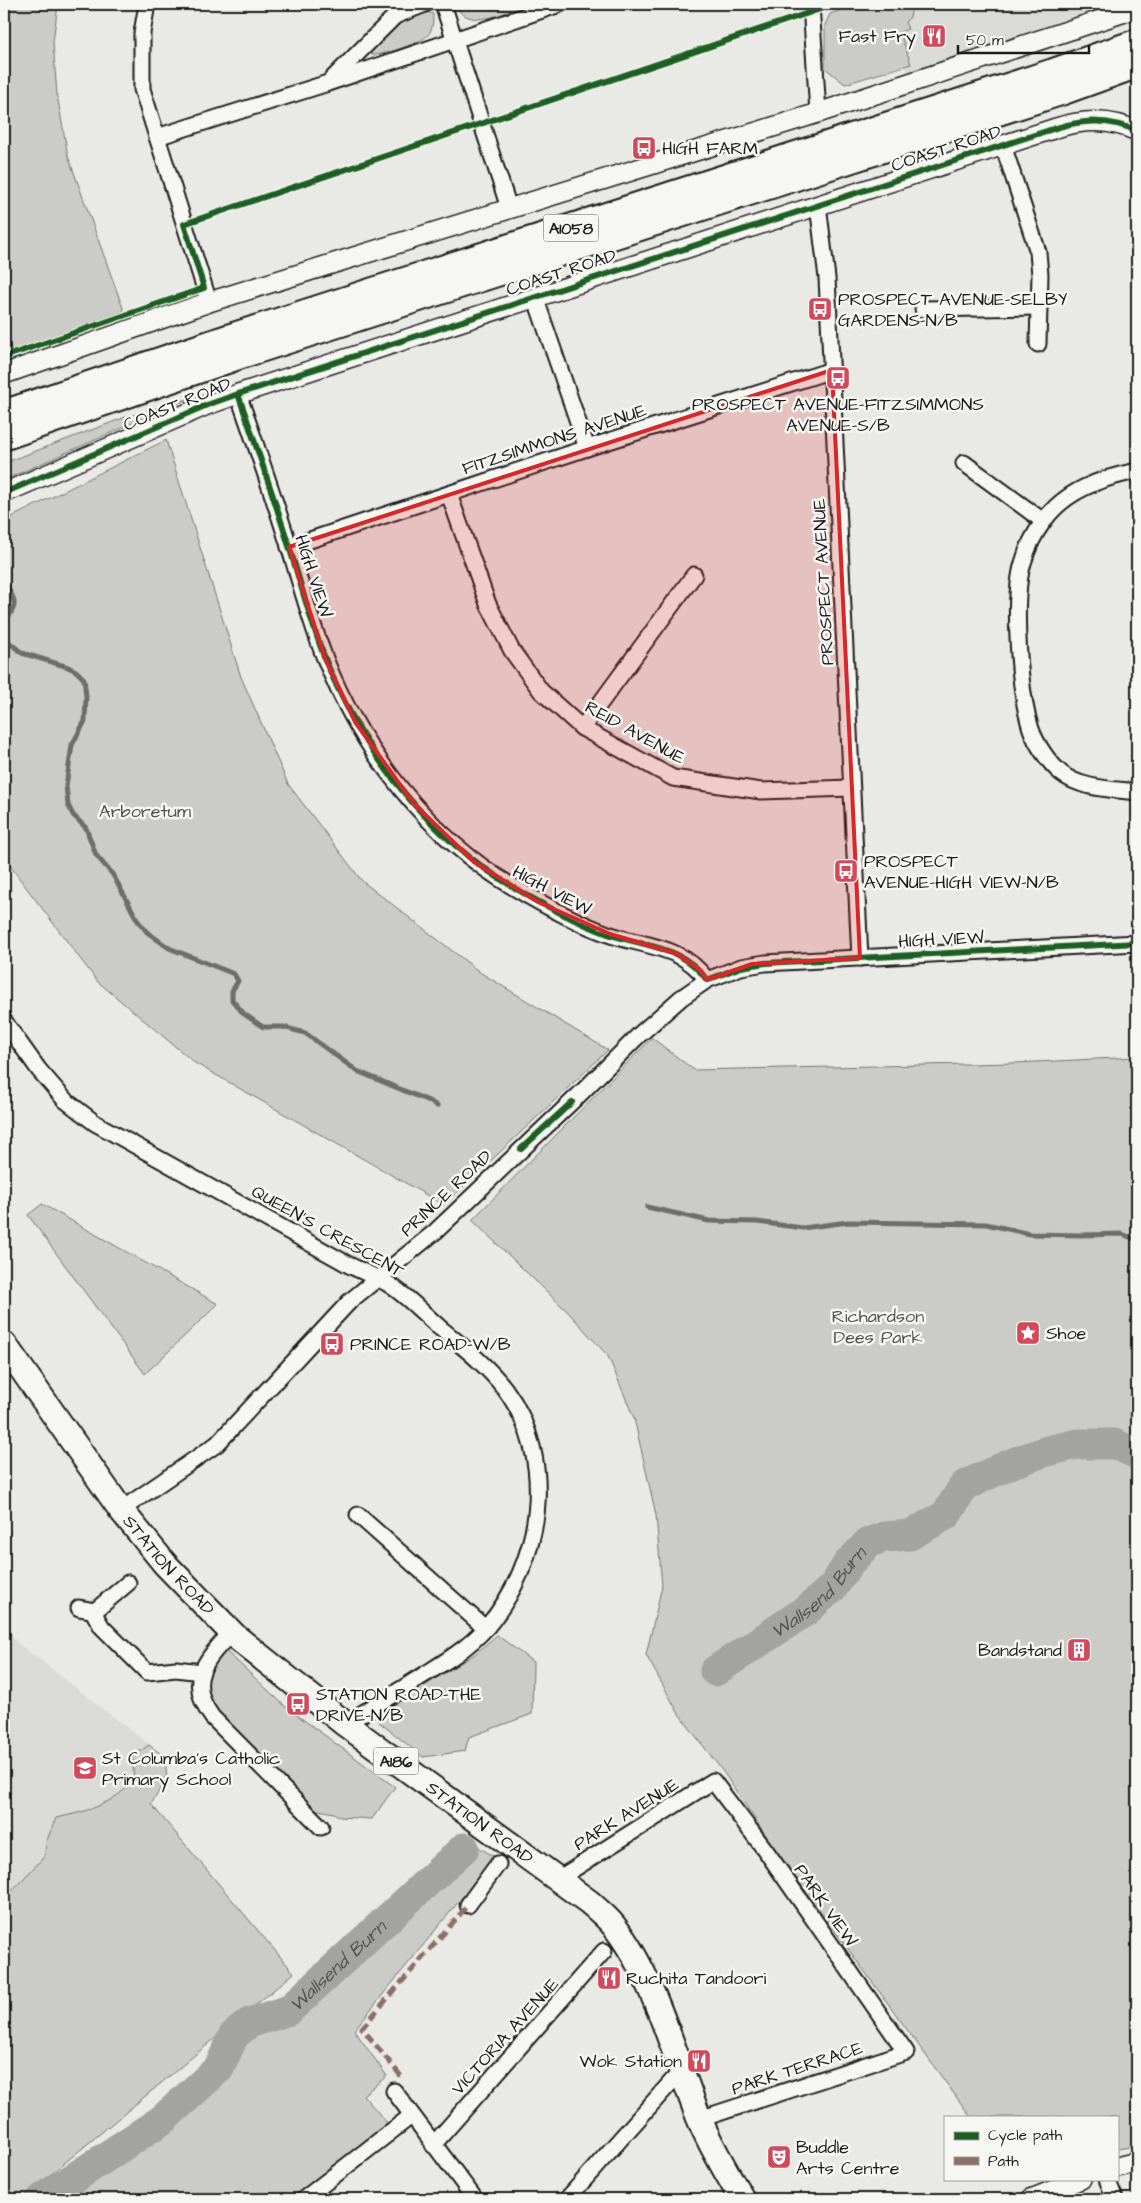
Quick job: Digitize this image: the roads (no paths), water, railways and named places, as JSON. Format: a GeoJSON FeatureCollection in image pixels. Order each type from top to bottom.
{"type":"FeatureCollection","features":[{"type":"Feature","properties":{"kind":"highway","name":"A1058"},"geometry":{"type":"LineString","coordinates":[[4,413],[229,337],[1052,72],[1137,42]]}},
{"type":"Feature","properties":{"kind":"highway","name":"COAST ROAD"},"geometry":{"type":"LineString","coordinates":[[4,437],[252,352],[1052,95],[1137,65]]}},
{"type":"Feature","properties":{"kind":"main road","name":"STATION ROAD"},"geometry":{"type":"LineString","coordinates":[[4,1344],[121,1510],[165,1564],[232,1632],[345,1724],[589,1902],[613,1924],[622,1936],[648,1985],[700,2119],[716,2155],[742,2199]]}},
{"type":"Feature","properties":{"kind":"street"},"geometry":{"type":"LineString","coordinates":[[147,4],[142,33],[142,89],[209,302]]}},
{"type":"Feature","properties":{"kind":"street"},"geometry":{"type":"LineString","coordinates":[[328,83],[395,16],[425,4]]}},
{"type":"Feature","properties":{"kind":"street"},"geometry":{"type":"LineString","coordinates":[[443,4],[509,208]]}},
{"type":"Feature","properties":{"kind":"street"},"geometry":{"type":"LineString","coordinates":[[157,137],[328,83],[560,4]]}},
{"type":"Feature","properties":{"kind":"street"},"geometry":{"type":"LineString","coordinates":[[811,4],[818,112]]}},
{"type":"Feature","properties":{"kind":"street"},"geometry":{"type":"LineString","coordinates":[[4,374],[209,302],[818,112],[1137,8]]}},
{"type":"Feature","properties":{"kind":"street","name":"COAST ROAD"},"geometry":{"type":"LineString","coordinates":[[4,493],[207,405],[238,394],[1056,128],[1084,121],[1108,122],[1137,132]]}},
{"type":"Feature","properties":{"kind":"street"},"geometry":{"type":"LineString","coordinates":[[1003,145],[1036,246],[1040,275],[1038,344]]}},
{"type":"Feature","properties":{"kind":"street","name":"PROSPECT AVENUE"},"geometry":{"type":"LineString","coordinates":[[818,205],[827,278],[860,958]]}},
{"type":"Feature","properties":{"kind":"street"},"geometry":{"type":"LineString","coordinates":[[535,297],[587,448]]}},
{"type":"Feature","properties":{"kind":"street"},"geometry":{"type":"LineString","coordinates":[[923,309],[1039,307]]}},
{"type":"Feature","properties":{"kind":"street","name":"FITZSIMMONS AVENUE"},"geometry":{"type":"LineString","coordinates":[[289,547],[587,448],[832,370]]}},
{"type":"Feature","properties":{"kind":"street","name":"HIGH VIEW"},"geometry":{"type":"LineString","coordinates":[[238,394],[325,659],[354,722],[384,766],[414,804],[439,830],[474,862],[538,902],[573,920],[688,959],[707,980],[752,964],[1137,943]]}},
{"type":"Feature","properties":{"kind":"street"},"geometry":{"type":"LineString","coordinates":[[964,463],[1043,521]]}},
{"type":"Feature","properties":{"kind":"street"},"geometry":{"type":"LineString","coordinates":[[1137,471],[1078,490],[1059,503],[1043,521],[1030,543],[1022,565],[1018,606],[1024,703],[1032,731],[1045,754],[1061,773],[1084,784],[1137,792]]}},
{"type":"Feature","properties":{"kind":"street","name":"REID AVENUE"},"geometry":{"type":"LineString","coordinates":[[449,494],[488,604],[512,651],[540,691],[582,728],[672,778],[761,790],[851,788]]}},
{"type":"Feature","properties":{"kind":"street"},"geometry":{"type":"LineString","coordinates":[[582,728],[694,575]]}},
{"type":"Feature","properties":{"kind":"street","name":"PRINCE ROAD"},"geometry":{"type":"LineString","coordinates":[[121,1510],[217,1444],[350,1301],[436,1230],[583,1091],[639,1035],[681,998],[707,980]]}},
{"type":"Feature","properties":{"kind":"street","name":"QUEEN'S CRESCENT"},"geometry":{"type":"LineString","coordinates":[[4,1021],[39,1070],[65,1100],[95,1123],[349,1265],[377,1278],[399,1292],[496,1377],[517,1409],[531,1444],[537,1473],[538,1491],[534,1532],[506,1602],[486,1628],[452,1657],[345,1724]]}},
{"type":"Feature","properties":{"kind":"street"},"geometry":{"type":"LineString","coordinates":[[358,1515],[486,1628]]}},
{"type":"Feature","properties":{"kind":"street"},"geometry":{"type":"LineString","coordinates":[[95,1611],[128,1583]]}},
{"type":"Feature","properties":{"kind":"street"},"geometry":{"type":"LineString","coordinates":[[78,1608],[95,1611]]}},
{"type":"Feature","properties":{"kind":"street"},"geometry":{"type":"LineString","coordinates":[[95,1611],[97,1620],[102,1627],[145,1671],[176,1669],[201,1672]]}},
{"type":"Feature","properties":{"kind":"street"},"geometry":{"type":"LineString","coordinates":[[232,1632],[208,1658],[201,1672],[200,1695],[209,1712],[322,1827]]}},
{"type":"Feature","properties":{"kind":"street","name":"PARK AVENUE"},"geometry":{"type":"LineString","coordinates":[[558,1879],[714,1781]]}},
{"type":"Feature","properties":{"kind":"street","name":"PARK VIEW"},"geometry":{"type":"LineString","coordinates":[[714,1781],[766,1851],[906,2052]]}},
{"type":"Feature","properties":{"kind":"street"},"geometry":{"type":"LineString","coordinates":[[468,1905],[498,1864]]}},
{"type":"Feature","properties":{"kind":"street","name":"VICTORIA AVENUE"},"geometry":{"type":"LineString","coordinates":[[433,2145],[604,1951]]}},
{"type":"Feature","properties":{"kind":"street","name":"PARK TERRACE"},"geometry":{"type":"LineString","coordinates":[[700,2119],[906,2052]]}},
{"type":"Feature","properties":{"kind":"street"},"geometry":{"type":"LineString","coordinates":[[567,2199],[681,2071]]}},
{"type":"Feature","properties":{"kind":"street"},"geometry":{"type":"LineString","coordinates":[[394,2090],[411,2116],[476,2199]]}},
{"type":"Feature","properties":{"kind":"street"},"geometry":{"type":"LineString","coordinates":[[304,2199],[411,2116]]}},
{"type":"Feature","properties":{"kind":"street"},"geometry":{"type":"LineString","coordinates":[[1118,2167],[1137,2162]]}},
{"type":"Feature","properties":{"kind":"street"},"geometry":{"type":"LineString","coordinates":[[1031,2199],[1078,2180]]}},
{"type":"Feature","properties":{"kind":"street"},"geometry":{"type":"LineString","coordinates":[[1107,2180],[1115,2199]]}},
{"type":"Feature","properties":{"kind":"water"},"geometry":{"type":"Polygon","coordinates":[[[1097,1435],[1137,1439],[1137,1471],[1117,1456],[1078,1444],[1080,1439],[1097,1435]]]}},
{"type":"Feature","properties":{"kind":"waterway"},"geometry":{"type":"LineString","coordinates":[[4,623],[14,607],[12,595],[5,582]]}},
{"type":"Feature","properties":{"kind":"waterway"},"geometry":{"type":"LineString","coordinates":[[4,638],[22,653],[68,667],[76,671],[84,679],[86,696],[85,721],[72,745],[66,786],[68,805],[73,815],[86,828],[96,855],[113,875],[138,921],[147,932],[169,948],[234,974],[238,981],[232,991],[232,1000],[244,1014],[263,1027],[283,1027],[305,1033],[357,1071],[437,1106]]}},
{"type":"Feature","properties":{"kind":"waterway"},"geometry":{"type":"LineString","coordinates":[[647,1207],[709,1221],[757,1222],[803,1228],[848,1222],[986,1224],[1030,1234],[1122,1234],[1137,1240]]}},
{"type":"Feature","properties":{"kind":"waterway","name":"Wallsend Burn"},"geometry":{"type":"LineString","coordinates":[[715,1671],[807,1610],[833,1587],[848,1564],[868,1543],[884,1537],[910,1535],[946,1515],[964,1486],[1010,1464],[1047,1451],[1078,1444],[1114,1444],[1137,1454]]}},
{"type":"Feature","properties":{"kind":"waterway","name":"Wallsend Burn"},"geometry":{"type":"LineString","coordinates":[[42,2199],[162,2120],[219,2068],[234,2035],[249,2023],[289,2010],[464,1848]]}},
{"type":"Feature","properties":{"kind":"place","name":"Fast Fry"},"geometry":{"type":"Point","coordinates":[934,36]}},
{"type":"Feature","properties":{"kind":"place","name":"HIGH FARM"},"geometry":{"type":"Point","coordinates":[644,148]}},
{"type":"Feature","properties":{"kind":"place","name":"PROSPECT AVENUE-SELBY GARDENS-N/B"},"geometry":{"type":"Point","coordinates":[820,309]}},
{"type":"Feature","properties":{"kind":"place","name":"PROSPECT AVENUE-FITZSIMMONS AVENUE-S/B"},"geometry":{"type":"Point","coordinates":[838,378]}},
{"type":"Feature","properties":{"kind":"place","name":"PROSPECT AVENUE-HIGH VIEW-N/B"},"geometry":{"type":"Point","coordinates":[846,871]}},
{"type":"Feature","properties":{"kind":"place","name":"Shoe"},"geometry":{"type":"Point","coordinates":[1028,1333]}},
{"type":"Feature","properties":{"kind":"place","name":"PRINCE ROAD-W/B"},"geometry":{"type":"Point","coordinates":[332,1344]}},
{"type":"Feature","properties":{"kind":"place","name":"Bandstand"},"geometry":{"type":"Point","coordinates":[1079,1650]}},
{"type":"Feature","properties":{"kind":"place","name":"STATION ROAD-THE DRIVE-N/B"},"geometry":{"type":"Point","coordinates":[298,1704]}},
{"type":"Feature","properties":{"kind":"place","name":"St Columba's Catholic Primary School"},"geometry":{"type":"Point","coordinates":[85,1768]}},
{"type":"Feature","properties":{"kind":"place","name":"Ruchita Tandoori"},"geometry":{"type":"Point","coordinates":[609,1978]}},
{"type":"Feature","properties":{"kind":"place","name":"Wok Station"},"geometry":{"type":"Point","coordinates":[699,2061]}},
{"type":"Feature","properties":{"kind":"place","name":"Buddle Arts Centre"},"geometry":{"type":"Point","coordinates":[779,2157]}},
{"type":"Feature","properties":{"kind":"park label","name":"Arboretum"},"geometry":{"type":"Point","coordinates":[145,811]}},
{"type":"Feature","properties":{"kind":"park label","name":"Richardson Dees Park"},"geometry":{"type":"Point","coordinates":[878,1326]}}]}
